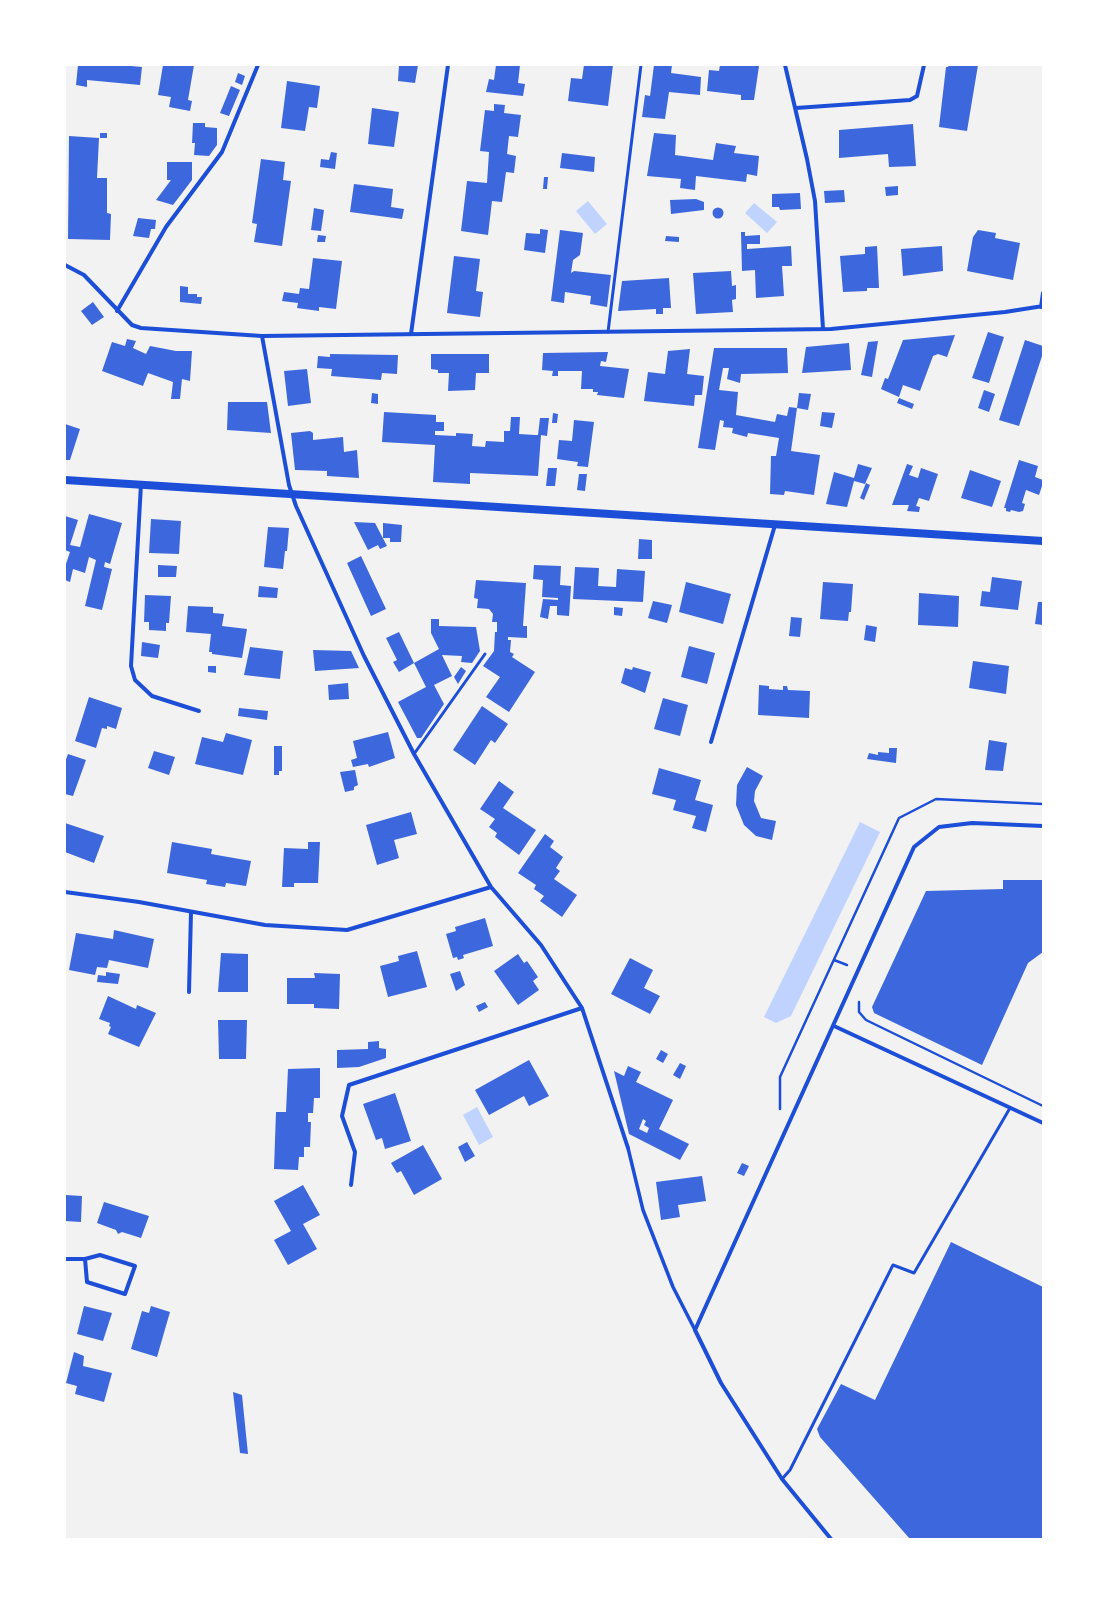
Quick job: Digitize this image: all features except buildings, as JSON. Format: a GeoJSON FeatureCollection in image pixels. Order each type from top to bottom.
{"type":"FeatureCollection","features":[{"type":"Feature","properties":{"kind":"main road"},"geometry":{"type":"LineString","coordinates":[[65,480],[141,483],[292,495],[1043,541]]}},
{"type":"Feature","properties":{"kind":"street"},"geometry":{"type":"LineString","coordinates":[[117,311],[166,227],[222,152],[258,65]]}},
{"type":"Feature","properties":{"kind":"street"},"geometry":{"type":"LineString","coordinates":[[411,334],[448,65]]}},
{"type":"Feature","properties":{"kind":"street"},"geometry":{"type":"LineString","coordinates":[[785,65],[796,108],[815,201],[823,329]]}},
{"type":"Feature","properties":{"kind":"street"},"geometry":{"type":"LineString","coordinates":[[796,108],[910,100],[917,96],[924,65]]}},
{"type":"Feature","properties":{"kind":"street"},"geometry":{"type":"LineString","coordinates":[[65,265],[84,275],[132,325],[141,328],[262,336],[823,329],[1005,312],[1042,307],[1043,292]]}},
{"type":"Feature","properties":{"kind":"street"},"geometry":{"type":"LineString","coordinates":[[262,336],[292,495],[364,656],[414,754],[492,887],[540,945],[582,1008],[628,1148],[643,1210],[672,1287],[721,1383],[782,1480],[831,1539]]}},
{"type":"Feature","properties":{"kind":"street"},"geometry":{"type":"LineString","coordinates":[[141,483],[131,666],[136,680],[152,696],[200,711]]}},
{"type":"Feature","properties":{"kind":"street"},"geometry":{"type":"LineString","coordinates":[[711,742],[775,525]]}},
{"type":"Feature","properties":{"kind":"street"},"geometry":{"type":"LineString","coordinates":[[695,1330],[914,847],[939,827],[972,823],[1043,826]]}},
{"type":"Feature","properties":{"kind":"street"},"geometry":{"type":"LineString","coordinates":[[65,892],[139,902],[265,925],[347,930],[492,887]]}},
{"type":"Feature","properties":{"kind":"street"},"geometry":{"type":"LineString","coordinates":[[189,992],[191,912]]}},
{"type":"Feature","properties":{"kind":"street"},"geometry":{"type":"LineString","coordinates":[[351,1185],[355,1152],[342,1116],[348,1085],[582,1008]]}},
{"type":"Feature","properties":{"kind":"street"},"geometry":{"type":"LineString","coordinates":[[834,1026],[1043,1123]]}},
{"type":"Feature","properties":{"kind":"street"},"geometry":{"type":"LineString","coordinates":[[65,1259],[85,1259],[100,1255],[134,1266],[125,1294],[87,1282],[85,1259]]}},
{"type":"Feature","properties":{"kind":"lane"},"geometry":{"type":"LineString","coordinates":[[608,332],[642,65]]}},
{"type":"Feature","properties":{"kind":"lane"},"geometry":{"type":"LineString","coordinates":[[414,754],[484,654]]}},
{"type":"Feature","properties":{"kind":"lane"},"geometry":{"type":"LineString","coordinates":[[782,1480],[790,1470],[893,1265],[914,1273],[1010,1108]]}},
{"type":"Feature","properties":{"kind":"path"},"geometry":{"type":"LineString","coordinates":[[834,960],[860,969]]}},
{"type":"Feature","properties":{"kind":"path"},"geometry":{"type":"LineString","coordinates":[[859,1000],[859,1012],[866,1020],[1043,1106]]}},
{"type":"Feature","properties":{"kind":"water"},"geometry":{"type":"Polygon","coordinates":[[[588,201],[607,224],[595,234],[576,211],[588,201]]]}},
{"type":"Feature","properties":{"kind":"water"},"geometry":{"type":"Polygon","coordinates":[[[754,203],[777,222],[767,233],[745,213],[754,203]]]}},
{"type":"Feature","properties":{"kind":"water"},"geometry":{"type":"Polygon","coordinates":[[[860,822],[880,832],[791,1016],[776,1023],[764,1017],[860,822]]]}},
{"type":"Feature","properties":{"kind":"water"},"geometry":{"type":"Polygon","coordinates":[[[477,1107],[493,1137],[479,1145],[463,1115],[477,1107]]]}}]}
